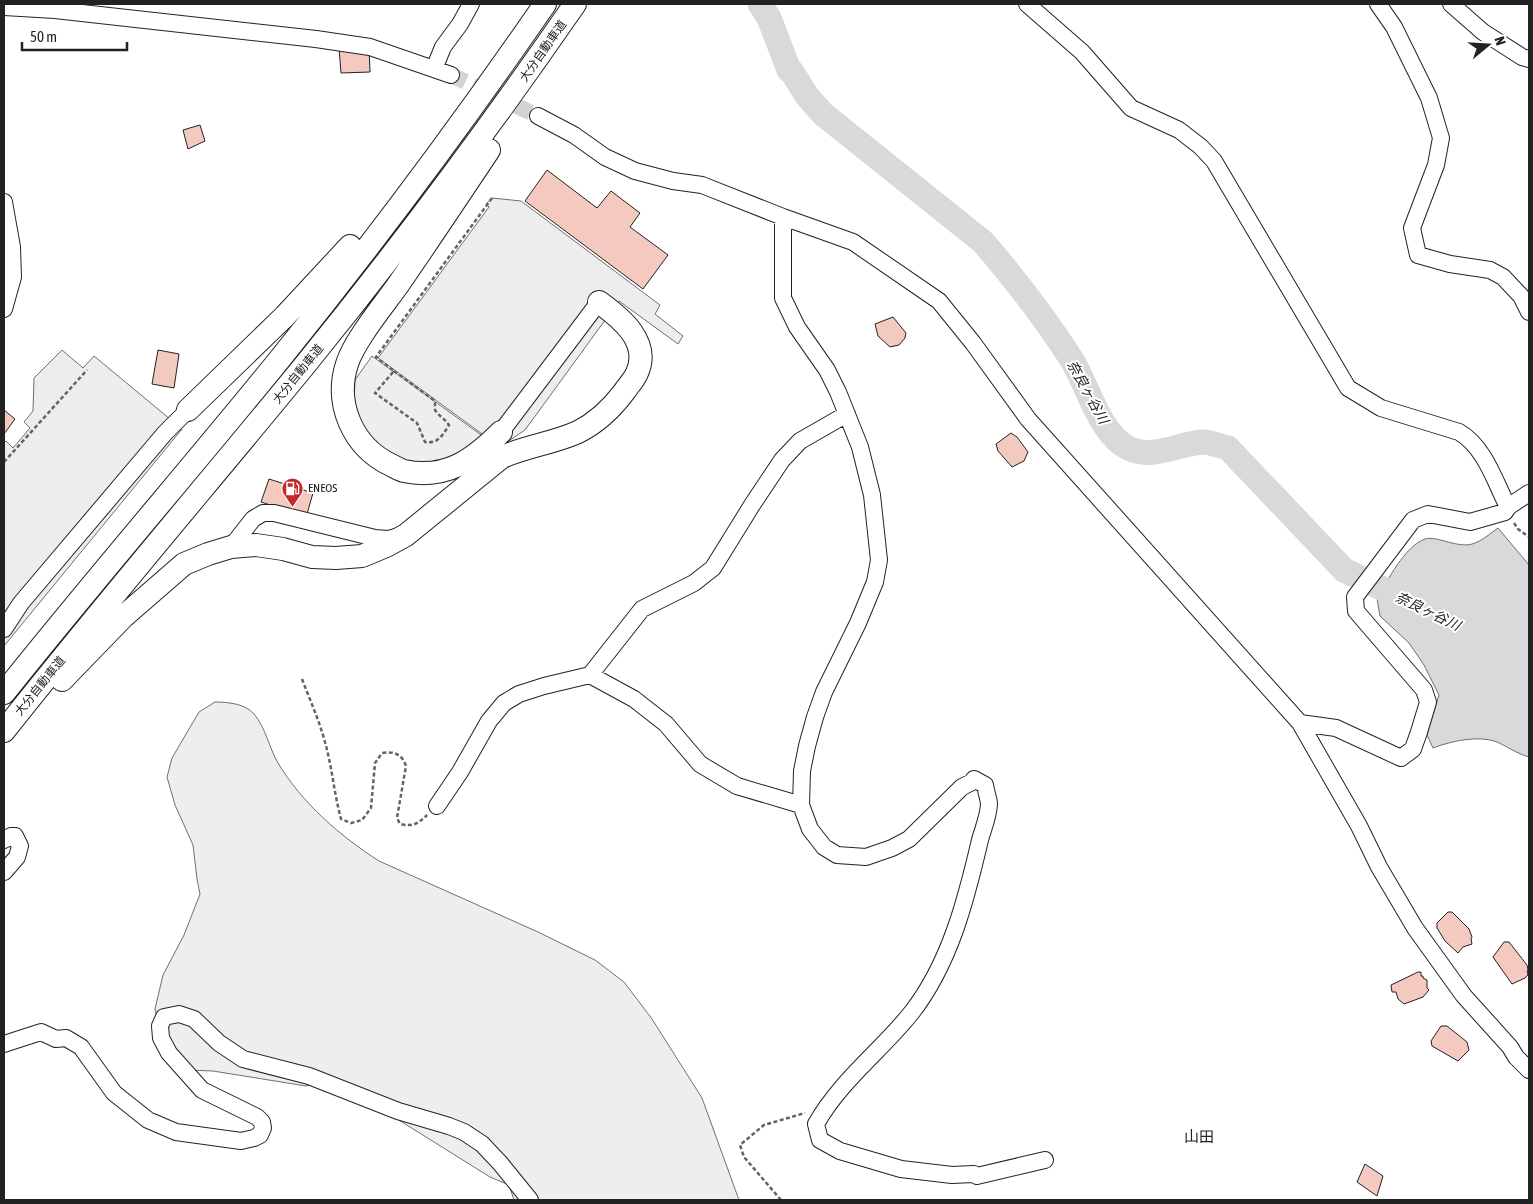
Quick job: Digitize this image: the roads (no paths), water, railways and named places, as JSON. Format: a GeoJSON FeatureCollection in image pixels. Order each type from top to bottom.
{"type":"FeatureCollection","features":[{"type":"Feature","properties":{"kind":"highway"},"geometry":{"type":"LineString","coordinates":[[188,410],[285,316],[330,269],[420,162],[482,82],[538,4]]}},
{"type":"Feature","properties":{"kind":"highway","name":"大分自動車道"},"geometry":{"type":"LineString","coordinates":[[4,692],[279,360],[358,260],[488,85],[545,4]]}},
{"type":"Feature","properties":{"kind":"highway"},"geometry":{"type":"LineString","coordinates":[[501,432],[471,459],[448,470],[426,473],[403,471],[381,460],[363,445],[351,427],[344,404],[342,382],[347,362],[360,338],[524,97],[576,4]]}},
{"type":"Feature","properties":{"kind":"highway","name":"大分自動車道"},"geometry":{"type":"LineString","coordinates":[[4,731],[307,363],[517,89],[576,4]]}},
{"type":"Feature","properties":{"kind":"highway"},"geometry":{"type":"LineString","coordinates":[[4,746],[87,653],[184,564],[208,554],[231,548],[256,546],[312,556],[336,558],[362,556],[406,535],[502,457],[520,449],[561,439],[581,430],[599,418],[618,400],[637,374],[641,359],[639,344],[631,329],[599,302]]}},
{"type":"Feature","properties":{"kind":"street"},"geometry":{"type":"LineString","coordinates":[[434,69],[442,47],[460,24],[471,4]]}},
{"type":"Feature","properties":{"kind":"street"},"geometry":{"type":"LineString","coordinates":[[1027,4],[1082,52],[1132,108],[1179,130],[1201,147],[1214,161],[1348,388],[1381,408],[1459,432],[1470,438],[1482,455],[1506,509]]}},
{"type":"Feature","properties":{"kind":"street"},"geometry":{"type":"LineString","coordinates":[[1378,4],[1394,27],[1429,98],[1441,138],[1436,165],[1412,228],[1418,255],[1450,264],[1490,270],[1503,277],[1521,296],[1529,312]]}},
{"type":"Feature","properties":{"kind":"street"},"geometry":{"type":"LineString","coordinates":[[1451,4],[1483,32],[1522,57],[1529,59]]}},
{"type":"Feature","properties":{"kind":"street"},"geometry":{"type":"LineString","coordinates":[[4,7],[55,10],[370,46],[451,75]]}},
{"type":"Feature","properties":{"kind":"street"},"geometry":{"type":"LineString","coordinates":[[538,116],[574,135],[605,157],[635,171],[673,181],[702,185],[783,218],[853,242],[939,301],[974,343],[1034,426],[1300,723],[1359,826],[1379,867],[1414,928],[1464,996],[1529,1070]]}},
{"type":"Feature","properties":{"kind":"street"},"geometry":{"type":"LineString","coordinates":[[4,202],[12,247],[13,277],[4,309]]}},
{"type":"Feature","properties":{"kind":"street"},"geometry":{"type":"LineString","coordinates":[[783,218],[783,298],[796,327],[827,370],[860,447],[872,495],[879,560],[875,582],[858,623],[824,692],[815,717],[802,771],[800,805],[810,829],[824,847],[837,855],[866,856],[892,848],[909,839],[962,787],[974,779],[985,785],[989,804],[974,869],[954,934],[937,972],[913,1010],[897,1030],[825,1109],[816,1124],[820,1140],[840,1151],[901,1168],[952,1175],[974,1174],[977,1176],[1045,1160]]}},
{"type":"Feature","properties":{"kind":"street"},"geometry":{"type":"LineString","coordinates":[[501,432],[599,302]]}},
{"type":"Feature","properties":{"kind":"street"},"geometry":{"type":"LineString","coordinates":[[4,629],[21,603],[165,433],[188,410]]}},
{"type":"Feature","properties":{"kind":"street"},"geometry":{"type":"LineString","coordinates":[[437,806],[460,772],[489,721],[504,703],[527,691],[590,675],[642,609],[694,583],[713,568],[752,504],[782,460],[800,440],[847,414]]}},
{"type":"Feature","properties":{"kind":"street"},"geometry":{"type":"LineString","coordinates":[[1300,723],[1336,728],[1401,758],[1413,749],[1428,702],[1424,690],[1356,611],[1355,598],[1413,520],[1428,514],[1470,522],[1506,509],[1529,493]]}},
{"type":"Feature","properties":{"kind":"street"},"geometry":{"type":"LineString","coordinates":[[231,548],[253,519],[262,513],[274,513],[374,538],[388,539],[406,535]]}},
{"type":"Feature","properties":{"kind":"street"},"geometry":{"type":"LineString","coordinates":[[590,675],[634,699],[666,724],[700,764],[737,786],[800,805]]}},
{"type":"Feature","properties":{"kind":"street"},"geometry":{"type":"LineString","coordinates":[[4,840],[15,836],[20,846],[17,857],[4,872]]}},
{"type":"Feature","properties":{"kind":"street"},"geometry":{"type":"LineString","coordinates":[[4,1044],[41,1032],[56,1039],[66,1038],[81,1047],[114,1093],[148,1120],[176,1132],[241,1141],[260,1135],[263,1128],[262,1122],[257,1117],[202,1090],[169,1053],[160,1038],[160,1026],[164,1017],[179,1014],[194,1019],[219,1043],[243,1059],[309,1076],[398,1111],[464,1132],[482,1144],[530,1200]]}},
{"type":"Feature","properties":{"kind":"water"},"geometry":{"type":"Polygon","coordinates":[[[1498,528],[1529,565],[1529,757],[1497,742],[1482,739],[1456,741],[1433,748],[1427,735],[1439,695],[1424,665],[1409,643],[1380,616],[1377,599],[1397,565],[1410,549],[1418,543],[1430,538],[1469,545],[1481,540],[1498,528]]]}},
{"type":"Feature","properties":{"kind":"waterway","name":"奈良ヶ谷川"},"geometry":{"type":"LineString","coordinates":[[760,4],[769,18],[789,70],[807,96],[823,114],[983,242],[1007,270],[1072,360],[1095,408],[1109,432],[1118,441],[1128,448],[1146,452],[1156,452],[1202,442],[1228,448],[1344,570],[1412,603]]}},
{"type":"Feature","properties":{"kind":"tunnel"},"geometry":{"type":"LineString","coordinates":[[451,75],[538,116]]}},
{"type":"Feature","properties":{"kind":"place","name":"ENEOS"},"geometry":{"type":"Point","coordinates":[292,507]}},
{"type":"Feature","properties":{"kind":"district","name":"山田"},"geometry":{"type":"Point","coordinates":[1199,1137]}}]}
